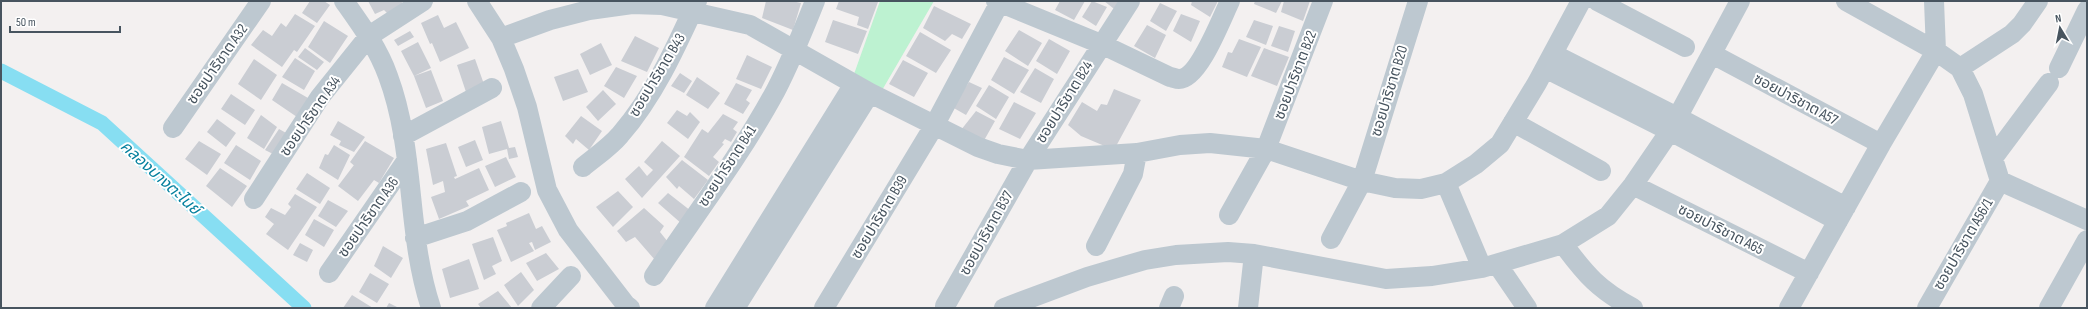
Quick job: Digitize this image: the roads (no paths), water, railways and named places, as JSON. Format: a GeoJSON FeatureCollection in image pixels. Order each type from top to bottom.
{"type":"FeatureCollection","features":[{"type":"Feature","properties":{"kind":"street","name":"ซอยปาริชาต A32"},"geometry":{"type":"LineString","coordinates":[[173,128],[261,1]]}},
{"type":"Feature","properties":{"kind":"street"},"geometry":{"type":"LineString","coordinates":[[344,1],[369,36],[388,76],[403,136],[415,238],[423,284],[431,308]]}},
{"type":"Feature","properties":{"kind":"street","name":"ซอยปาริชาต A34"},"geometry":{"type":"LineString","coordinates":[[254,199],[320,97],[369,36],[423,1]]}},
{"type":"Feature","properties":{"kind":"street"},"geometry":{"type":"LineString","coordinates":[[477,1],[501,38],[527,107],[547,190],[568,230],[589,259],[630,308]]}},
{"type":"Feature","properties":{"kind":"street"},"geometry":{"type":"LineString","coordinates":[[550,20],[558,1]]}},
{"type":"Feature","properties":{"kind":"street","name":"ซอยปาริชาต B41"},"geometry":{"type":"LineString","coordinates":[[654,276],[732,163],[776,91],[815,1]]}},
{"type":"Feature","properties":{"kind":"street","name":"ซอยปาริชาต B24"},"geometry":{"type":"LineString","coordinates":[[1028,160],[1130,1]]}},
{"type":"Feature","properties":{"kind":"street"},"geometry":{"type":"LineString","coordinates":[[998,2],[1026,6],[1170,77],[1179,79],[1188,75],[1207,50],[1230,1]]}},
{"type":"Feature","properties":{"kind":"street","name":"ซอยปาริชาต B22"},"geometry":{"type":"LineString","coordinates":[[1229,215],[1266,149],[1323,1]]}},
{"type":"Feature","properties":{"kind":"street","name":"ซอยปาริชาต B20"},"geometry":{"type":"LineString","coordinates":[[1331,239],[1362,181],[1409,24],[1418,1]]}},
{"type":"Feature","properties":{"kind":"street"},"geometry":{"type":"LineString","coordinates":[[501,38],[550,20],[589,10],[632,4],[695,7],[750,25],[794,52],[862,89],[978,147],[1028,160],[1137,153],[1180,145],[1210,144],[1266,149],[1362,181],[1396,188],[1421,189],[1446,183],[1488,155],[1500,144],[1549,61],[1581,1]]}},
{"type":"Feature","properties":{"kind":"street"},"geometry":{"type":"LineString","coordinates":[[1597,1],[1685,47]]}},
{"type":"Feature","properties":{"kind":"street"},"geometry":{"type":"LineString","coordinates":[[1004,308],[1087,277],[1145,260],[1176,256],[1228,252],[1254,254],[1386,279],[1432,276],[1489,266],[1563,244],[1608,216],[1633,185],[1674,124],[1740,1]]}},
{"type":"Feature","properties":{"kind":"street"},"geometry":{"type":"LineString","coordinates":[[1846,1],[1936,51],[1960,68],[1973,94],[2000,180],[2087,220]]}},
{"type":"Feature","properties":{"kind":"street"},"geometry":{"type":"LineString","coordinates":[[1789,308],[1881,144],[1936,51],[1934,1]]}},
{"type":"Feature","properties":{"kind":"street"},"geometry":{"type":"LineString","coordinates":[[1960,68],[2012,34],[2022,24],[2038,1]]}},
{"type":"Feature","properties":{"kind":"street","name":"ซอยปาริชาต B39"},"geometry":{"type":"LineString","coordinates":[[824,308],[934,126],[998,2]]}},
{"type":"Feature","properties":{"kind":"street","name":"ซอยปาริชาต B43"},"geometry":{"type":"LineString","coordinates":[[583,167],[619,136],[649,95],[675,49],[695,7]]}},
{"type":"Feature","properties":{"kind":"street"},"geometry":{"type":"LineString","coordinates":[[1993,158],[2054,75],[2087,10]]}},
{"type":"Feature","properties":{"kind":"street","name":"ซอยปาริชาต A57"},"geometry":{"type":"LineString","coordinates":[[1712,54],[1881,144]]}},
{"type":"Feature","properties":{"kind":"street"},"geometry":{"type":"LineString","coordinates":[[1549,61],[1674,124],[1842,214]]}},
{"type":"Feature","properties":{"kind":"street"},"geometry":{"type":"LineString","coordinates":[[403,136],[492,88]]}},
{"type":"Feature","properties":{"kind":"street"},"geometry":{"type":"LineString","coordinates":[[715,308],[862,89]]}},
{"type":"Feature","properties":{"kind":"street"},"geometry":{"type":"LineString","coordinates":[[735,308],[862,89]]}},
{"type":"Feature","properties":{"kind":"street"},"geometry":{"type":"LineString","coordinates":[[1513,122],[1601,171]]}},
{"type":"Feature","properties":{"kind":"street"},"geometry":{"type":"LineString","coordinates":[[1096,246],[1133,174],[1137,153]]}},
{"type":"Feature","properties":{"kind":"street","name":"ซอยปาริชาต A36"},"geometry":{"type":"LineString","coordinates":[[329,273],[407,160]]}},
{"type":"Feature","properties":{"kind":"street","name":"ซอยปาริชาต B37"},"geometry":{"type":"LineString","coordinates":[[945,306],[1028,160]]}},
{"type":"Feature","properties":{"kind":"street","name":"ซอยปาริชาต A56/1"},"geometry":{"type":"LineString","coordinates":[[1927,308],[2000,180]]}},
{"type":"Feature","properties":{"kind":"street"},"geometry":{"type":"LineString","coordinates":[[1446,183],[1489,266],[1527,308]]}},
{"type":"Feature","properties":{"kind":"street","name":"ซอยปาริชาต A65"},"geometry":{"type":"LineString","coordinates":[[1633,185],[1809,273]]}},
{"type":"Feature","properties":{"kind":"street"},"geometry":{"type":"LineString","coordinates":[[415,238],[467,221],[521,192]]}},
{"type":"Feature","properties":{"kind":"street"},"geometry":{"type":"LineString","coordinates":[[2049,308],[2087,240]]}},
{"type":"Feature","properties":{"kind":"street"},"geometry":{"type":"LineString","coordinates":[[1563,244],[1582,271],[1595,284],[1611,296],[1633,308]]}},
{"type":"Feature","properties":{"kind":"street"},"geometry":{"type":"LineString","coordinates":[[1248,308],[1254,254]]}},
{"type":"Feature","properties":{"kind":"street"},"geometry":{"type":"LineString","coordinates":[[541,308],[571,276]]}},
{"type":"Feature","properties":{"kind":"waterway","name":"คลองบางตะไนย์"},"geometry":{"type":"LineString","coordinates":[[1,71],[102,123],[304,308]]}}]}
